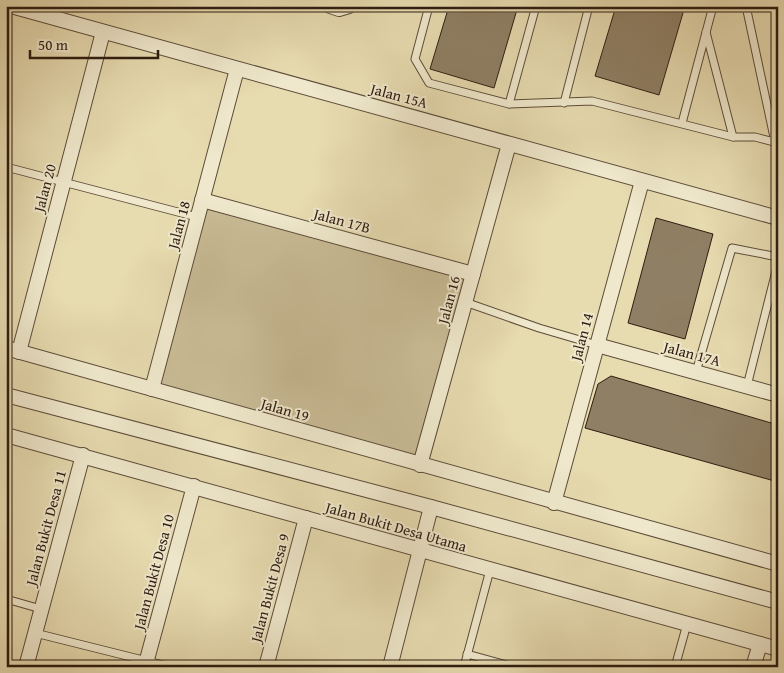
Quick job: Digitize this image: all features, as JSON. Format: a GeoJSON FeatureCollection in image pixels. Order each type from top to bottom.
{"type":"FeatureCollection","features":[{"type":"Feature","properties":{"kind":"street","name":"Jalan 15A"},"geometry":{"type":"LineString","coordinates":[[11,6],[778,218]]}},
{"type":"Feature","properties":{"kind":"street","name":"Jalan 20"},"geometry":{"type":"LineString","coordinates":[[13,350],[64,182],[103,32]]}},
{"type":"Feature","properties":{"kind":"street","name":"Jalan 18"},"geometry":{"type":"LineString","coordinates":[[152,389],[237,69]]}},
{"type":"Feature","properties":{"kind":"street","name":"Jalan 16"},"geometry":{"type":"LineString","coordinates":[[420,465],[509,144]]}},
{"type":"Feature","properties":{"kind":"street","name":"Jalan 14"},"geometry":{"type":"LineString","coordinates":[[554,502],[642,181]]}},
{"type":"Feature","properties":{"kind":"street","name":"Jalan 17B"},"geometry":{"type":"LineString","coordinates":[[202,200],[473,274]]}},
{"type":"Feature","properties":{"kind":"street","name":"Jalan 17A"},"geometry":{"type":"LineString","coordinates":[[597,345],[778,394]]}},
{"type":"Feature","properties":{"kind":"street","name":"Jalan 19"},"geometry":{"type":"LineString","coordinates":[[13,350],[778,564]]}},
{"type":"Feature","properties":{"kind":"street","name":"Jalan Bukit Desa Utama"},"geometry":{"type":"LineString","coordinates":[[6,395],[432,507],[778,602]]}},
{"type":"Feature","properties":{"kind":"street","name":"Jalan Bukit Desa Utama"},"geometry":{"type":"LineString","coordinates":[[6,435],[194,486],[420,551],[778,648]]}},
{"type":"Feature","properties":{"kind":"street","name":"Jalan Bukit Desa 11"},"geometry":{"type":"LineString","coordinates":[[26,667],[83,455]]}},
{"type":"Feature","properties":{"kind":"street","name":"Jalan Bukit Desa 10"},"geometry":{"type":"LineString","coordinates":[[146,664],[194,486]]}},
{"type":"Feature","properties":{"kind":"street"},"geometry":{"type":"LineString","coordinates":[[390,667],[432,507]]}},
{"type":"Feature","properties":{"kind":"street","name":"Jalan Bukit Desa 9"},"geometry":{"type":"LineString","coordinates":[[266,667],[306,518]]}},
{"type":"Feature","properties":{"kind":"street"},"geometry":{"type":"LineString","coordinates":[[754,667],[760,644]]}},
{"type":"Feature","properties":{"kind":"lane"},"geometry":{"type":"LineString","coordinates":[[429,6],[415,59],[429,83],[509,104],[564,104],[592,101],[733,137],[755,137],[776,143],[746,6]]}},
{"type":"Feature","properties":{"kind":"lane"},"geometry":{"type":"LineString","coordinates":[[509,104],[536,6]]}},
{"type":"Feature","properties":{"kind":"lane"},"geometry":{"type":"LineString","coordinates":[[564,104],[589,6]]}},
{"type":"Feature","properties":{"kind":"lane"},"geometry":{"type":"LineString","coordinates":[[682,123],[713,6]]}},
{"type":"Feature","properties":{"kind":"lane"},"geometry":{"type":"LineString","coordinates":[[706,32],[733,137]]}},
{"type":"Feature","properties":{"kind":"lane"},"geometry":{"type":"LineString","coordinates":[[6,167],[198,217]]}},
{"type":"Feature","properties":{"kind":"lane"},"geometry":{"type":"LineString","coordinates":[[696,372],[732,248],[778,257]]}},
{"type":"Feature","properties":{"kind":"lane"},"geometry":{"type":"LineString","coordinates":[[747,386],[778,263]]}},
{"type":"Feature","properties":{"kind":"lane"},"geometry":{"type":"LineString","coordinates":[[465,302],[539,328],[597,345]]}},
{"type":"Feature","properties":{"kind":"lane"},"geometry":{"type":"LineString","coordinates":[[464,667],[490,570]]}},
{"type":"Feature","properties":{"kind":"lane"},"geometry":{"type":"LineString","coordinates":[[6,598],[41,609]]}},
{"type":"Feature","properties":{"kind":"lane"},"geometry":{"type":"LineString","coordinates":[[675,667],[687,624]]}},
{"type":"Feature","properties":{"kind":"lane"},"geometry":{"type":"LineString","coordinates":[[35,633],[146,664],[171,667]]}},
{"type":"Feature","properties":{"kind":"lane"},"geometry":{"type":"LineString","coordinates":[[467,654],[514,667]]}},
{"type":"Feature","properties":{"kind":"shaded area"},"geometry":{"type":"Polygon","coordinates":[[[202,200],[473,274],[420,465],[152,389],[202,200]]]}},
{"type":"Feature","properties":{"kind":"building"},"geometry":{"type":"Polygon","coordinates":[[[449,6],[518,6],[494,88],[430,69],[449,6]]]}},
{"type":"Feature","properties":{"kind":"building"},"geometry":{"type":"Polygon","coordinates":[[[616,6],[685,6],[659,95],[595,76],[616,6]]]}},
{"type":"Feature","properties":{"kind":"building"},"geometry":{"type":"Polygon","coordinates":[[[656,218],[713,234],[685,339],[628,323],[656,218]]]}},
{"type":"Feature","properties":{"kind":"building"},"geometry":{"type":"Polygon","coordinates":[[[611,376],[778,425],[778,482],[585,428],[598,384],[611,376]]]}}]}
